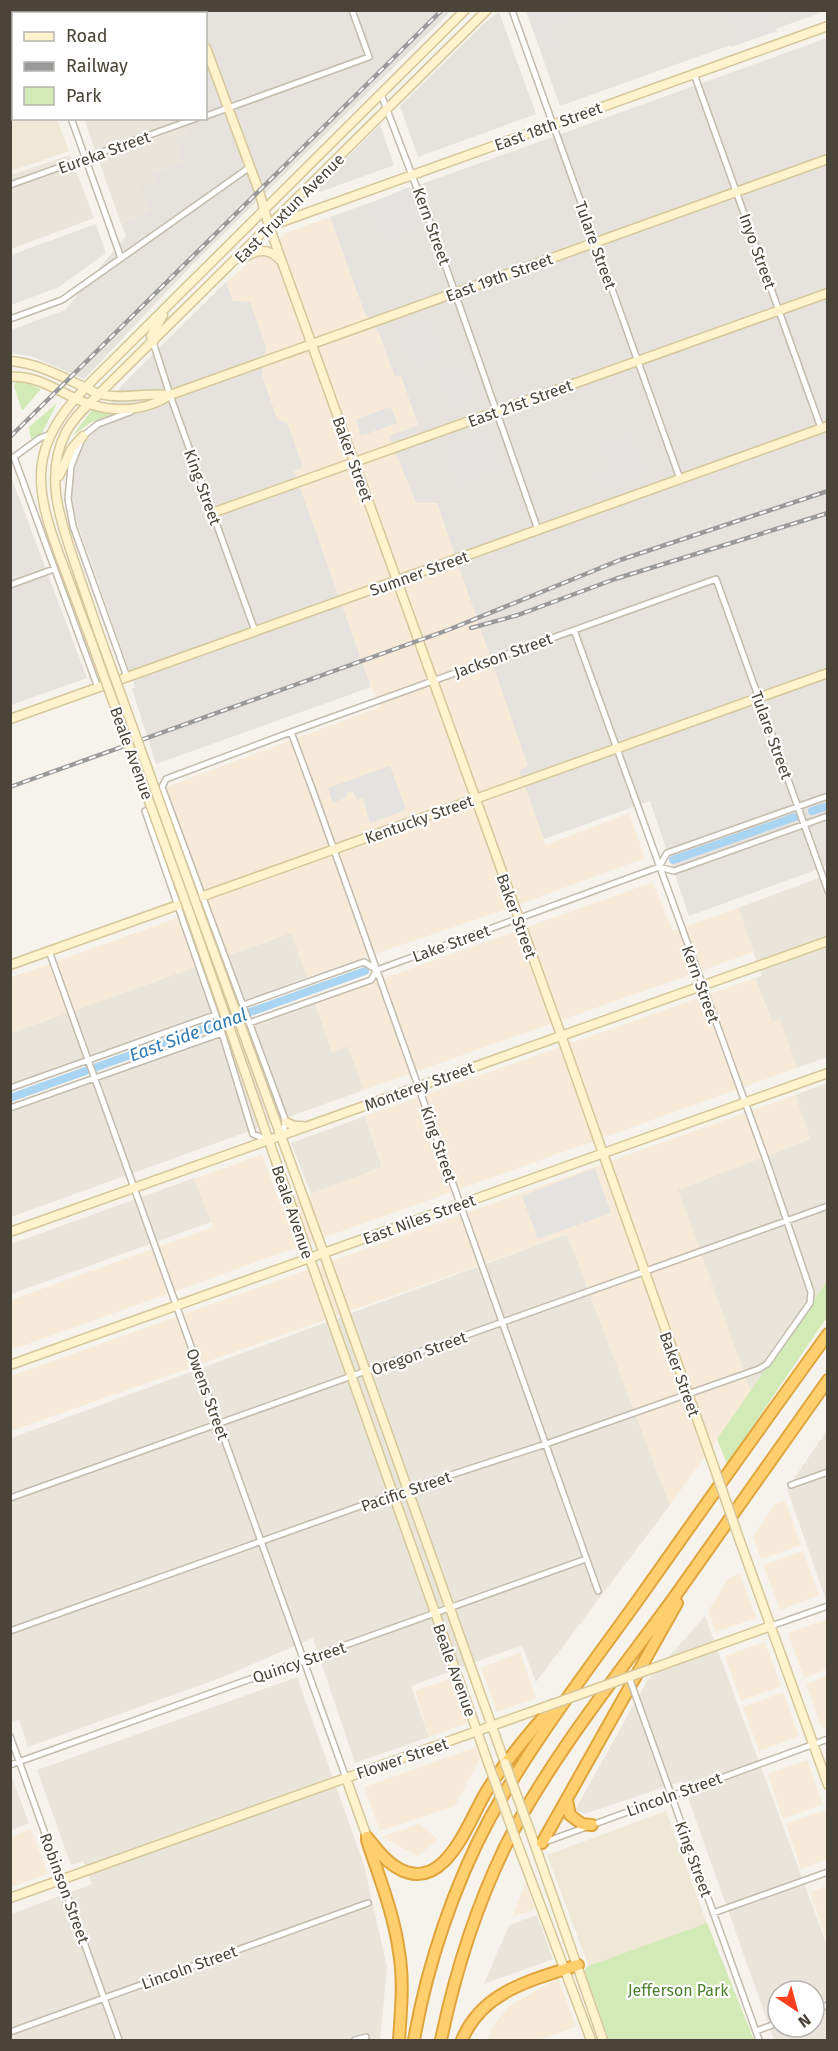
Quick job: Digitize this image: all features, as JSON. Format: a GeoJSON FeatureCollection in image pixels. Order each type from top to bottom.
{"type":"FeatureCollection","features":[{"type":"Feature","properties":{"kind":"highway"},"geometry":{"type":"LineString","coordinates":[[414,2040],[423,1998],[442,1932],[466,1869],[490,1819],[549,1722],[828,1334]]}},
{"type":"Feature","properties":{"kind":"highway"},"geometry":{"type":"LineString","coordinates":[[441,2040],[465,1942],[506,1846],[540,1786],[586,1718],[828,1380]]}},
{"type":"Feature","properties":{"kind":"highway"},"geometry":{"type":"LineString","coordinates":[[539,1845],[567,1800],[702,1558]]}},
{"type":"Feature","properties":{"kind":"highway"},"geometry":{"type":"LineString","coordinates":[[366,1837],[395,1867],[406,1872],[428,1871],[445,1862],[453,1852],[485,1794],[520,1742],[593,1663]]}},
{"type":"Feature","properties":{"kind":"highway"},"geometry":{"type":"LineString","coordinates":[[567,1800],[570,1815],[576,1821],[592,1825]]}},
{"type":"Feature","properties":{"kind":"highway"},"geometry":{"type":"LineString","coordinates":[[366,1837],[391,1915],[399,1952],[401,1980],[399,2040]]}},
{"type":"Feature","properties":{"kind":"highway"},"geometry":{"type":"LineString","coordinates":[[462,2040],[476,2016],[496,1997],[519,1985],[578,1965]]}},
{"type":"Feature","properties":{"kind":"main road","name":"East Truxtun Avenue"},"geometry":{"type":"LineString","coordinates":[[86,387],[465,10]]}},
{"type":"Feature","properties":{"kind":"main road","name":"East Truxtun Avenue"},"geometry":{"type":"LineString","coordinates":[[99,394],[487,10]]}},
{"type":"Feature","properties":{"kind":"main road","name":"East 18th Street"},"geometry":{"type":"LineString","coordinates":[[269,226],[828,26]]}},
{"type":"Feature","properties":{"kind":"main road","name":"Baker Street"},"geometry":{"type":"LineString","coordinates":[[207,51],[828,1785]]}},
{"type":"Feature","properties":{"kind":"main road","name":"East 19th Street"},"geometry":{"type":"LineString","coordinates":[[89,404],[119,409],[137,409],[157,404],[170,395],[828,159]]}},
{"type":"Feature","properties":{"kind":"main road"},"geometry":{"type":"LineString","coordinates":[[224,272],[250,254],[262,250],[276,256],[286,272]]}},
{"type":"Feature","properties":{"kind":"main road","name":"East 21st Street"},"geometry":{"type":"LineString","coordinates":[[212,513],[828,293]]}},
{"type":"Feature","properties":{"kind":"main road"},"geometry":{"type":"LineString","coordinates":[[153,342],[151,336],[154,329],[171,301]]}},
{"type":"Feature","properties":{"kind":"main road"},"geometry":{"type":"LineString","coordinates":[[10,361],[39,367],[99,394]]}},
{"type":"Feature","properties":{"kind":"main road"},"geometry":{"type":"LineString","coordinates":[[10,377],[22,376],[42,382],[89,404]]}},
{"type":"Feature","properties":{"kind":"main road","name":"Beale Avenue"},"geometry":{"type":"LineString","coordinates":[[86,387],[63,412],[51,434],[44,454],[41,474],[44,511],[94,633],[196,918],[324,1254],[505,1763],[531,1834],[539,1845],[603,2040]]}},
{"type":"Feature","properties":{"kind":"main road","name":"East 19th Street"},"geometry":{"type":"LineString","coordinates":[[99,394],[170,395]]}},
{"type":"Feature","properties":{"kind":"main road","name":"Beale Avenue"},"geometry":{"type":"LineString","coordinates":[[94,633],[61,522],[55,488],[57,460],[64,437],[76,417],[99,394]]}},
{"type":"Feature","properties":{"kind":"main road","name":"Sumner Street"},"geometry":{"type":"LineString","coordinates":[[10,719],[824,427]]}},
{"type":"Feature","properties":{"kind":"main road"},"geometry":{"type":"LineString","coordinates":[[55,488],[68,456],[83,436]]}},
{"type":"Feature","properties":{"kind":"main road","name":"Kentucky Street"},"geometry":{"type":"LineString","coordinates":[[10,965],[828,673]]}},
{"type":"Feature","properties":{"kind":"main road","name":"Beale Avenue"},"geometry":{"type":"LineString","coordinates":[[196,918],[268,1140],[351,1377],[563,1970],[591,2040]]}},
{"type":"Feature","properties":{"kind":"main road","name":"Monterey Street"},"geometry":{"type":"LineString","coordinates":[[10,1232],[828,941]]}},
{"type":"Feature","properties":{"kind":"main road","name":"East Niles Street"},"geometry":{"type":"LineString","coordinates":[[10,1365],[828,1072]]}},
{"type":"Feature","properties":{"kind":"main road"},"geometry":{"type":"LineString","coordinates":[[286,1122],[294,1126],[308,1126]]}},
{"type":"Feature","properties":{"kind":"main road"},"geometry":{"type":"LineString","coordinates":[[239,1150],[250,1143],[253,1134]]}},
{"type":"Feature","properties":{"kind":"main road","name":"Flower Street"},"geometry":{"type":"LineString","coordinates":[[10,1898],[771,1626]]}},
{"type":"Feature","properties":{"kind":"main road","name":"Owens Street"},"geometry":{"type":"LineString","coordinates":[[346,1778],[366,1837]]}},
{"type":"Feature","properties":{"kind":"main road","name":"Lincoln Street"},"geometry":{"type":"LineString","coordinates":[[521,1852],[539,1845]]}},
{"type":"Feature","properties":{"kind":"street"},"geometry":{"type":"LineString","coordinates":[[207,116],[369,57],[352,10]]}},
{"type":"Feature","properties":{"kind":"street","name":"Tulare Street"},"geometry":{"type":"LineString","coordinates":[[512,10],[680,479]]}},
{"type":"Feature","properties":{"kind":"street","name":"Inyo Street"},"geometry":{"type":"LineString","coordinates":[[694,74],[824,427]]}},
{"type":"Feature","properties":{"kind":"street","name":"Kern Street"},"geometry":{"type":"LineString","coordinates":[[381,94],[413,174],[538,530]]}},
{"type":"Feature","properties":{"kind":"street"},"geometry":{"type":"LineString","coordinates":[[72,120],[121,258]]}},
{"type":"Feature","properties":{"kind":"street","name":"Eureka Street"},"geometry":{"type":"LineString","coordinates":[[10,185],[192,120]]}},
{"type":"Feature","properties":{"kind":"street"},"geometry":{"type":"LineString","coordinates":[[10,319],[62,300],[250,167]]}},
{"type":"Feature","properties":{"kind":"street","name":"King Street"},"geometry":{"type":"LineString","coordinates":[[153,342],[255,631]]}},
{"type":"Feature","properties":{"kind":"street"},"geometry":{"type":"LineString","coordinates":[[127,677],[73,526],[68,509],[68,484],[71,466],[83,436],[98,424],[137,409]]}},
{"type":"Feature","properties":{"kind":"street"},"geometry":{"type":"LineString","coordinates":[[51,434],[40,438],[14,457],[98,688]]}},
{"type":"Feature","properties":{"kind":"street"},"geometry":{"type":"LineString","coordinates":[[10,585],[54,570]]}},
{"type":"Feature","properties":{"kind":"street","name":"Tulare Street"},"geometry":{"type":"LineString","coordinates":[[716,579],[828,891]]}},
{"type":"Feature","properties":{"kind":"street","name":"Jackson Street"},"geometry":{"type":"LineString","coordinates":[[167,802],[162,787],[166,779],[716,579]]}},
{"type":"Feature","properties":{"kind":"street","name":"Kern Street"},"geometry":{"type":"LineString","coordinates":[[574,630],[701,986],[745,1102],[811,1292],[808,1306],[788,1334]]}},
{"type":"Feature","properties":{"kind":"street","name":"King Street"},"geometry":{"type":"LineString","coordinates":[[291,732],[598,1591]]}},
{"type":"Feature","properties":{"kind":"street","name":"Lake Street"},"geometry":{"type":"LineString","coordinates":[[659,867],[667,853],[828,796]]}},
{"type":"Feature","properties":{"kind":"street"},"geometry":{"type":"LineString","coordinates":[[268,1140],[253,1134],[222,1033],[176,906],[145,811],[167,802],[286,1122],[280,1135]]}},
{"type":"Feature","properties":{"kind":"street","name":"Lake Street"},"geometry":{"type":"LineString","coordinates":[[249,1023],[371,980],[377,970],[659,867],[674,871],[828,816]]}},
{"type":"Feature","properties":{"kind":"street","name":"Owens Street"},"geometry":{"type":"LineString","coordinates":[[49,951],[346,1778]]}},
{"type":"Feature","properties":{"kind":"street","name":"Lake Street"},"geometry":{"type":"LineString","coordinates":[[243,1005],[364,962],[377,970]]}},
{"type":"Feature","properties":{"kind":"street"},"geometry":{"type":"LineString","coordinates":[[10,1088],[215,1015]]}},
{"type":"Feature","properties":{"kind":"street"},"geometry":{"type":"LineString","coordinates":[[10,1108],[222,1033]]}},
{"type":"Feature","properties":{"kind":"street","name":"Oregon Street"},"geometry":{"type":"LineString","coordinates":[[10,1498],[828,1206]]}},
{"type":"Feature","properties":{"kind":"street","name":"Pacific Street"},"geometry":{"type":"LineString","coordinates":[[10,1631],[408,1489],[546,1444],[762,1368],[788,1334]]}},
{"type":"Feature","properties":{"kind":"street"},"geometry":{"type":"LineString","coordinates":[[791,1485],[828,1472]]}},
{"type":"Feature","properties":{"kind":"street","name":"Quincy Street"},"geometry":{"type":"LineString","coordinates":[[10,1765],[586,1559]]}},
{"type":"Feature","properties":{"kind":"street","name":"Flower Street"},"geometry":{"type":"LineString","coordinates":[[771,1626],[828,1606]]}},
{"type":"Feature","properties":{"kind":"street","name":"King Street"},"geometry":{"type":"LineString","coordinates":[[629,1677],[759,2040]]}},
{"type":"Feature","properties":{"kind":"street","name":"Robinson Street"},"geometry":{"type":"LineString","coordinates":[[10,1736],[119,2040]]}},
{"type":"Feature","properties":{"kind":"street","name":"Lincoln Street"},"geometry":{"type":"LineString","coordinates":[[539,1845],[828,1739]]}},
{"type":"Feature","properties":{"kind":"street"},"geometry":{"type":"LineString","coordinates":[[713,1913],[828,1872]]}},
{"type":"Feature","properties":{"kind":"street","name":"Lincoln Street"},"geometry":{"type":"LineString","coordinates":[[10,2032],[368,1903]]}},
{"type":"Feature","properties":{"kind":"street"},"geometry":{"type":"LineString","coordinates":[[756,2031],[766,2027]]}},
{"type":"Feature","properties":{"kind":"street"},"geometry":{"type":"LineString","coordinates":[[356,2040],[366,2037]]}},
{"type":"Feature","properties":{"kind":"shaded area"},"geometry":{"type":"Polygon","coordinates":[[[126,10],[127,12],[45,12],[126,10]]]}},
{"type":"Feature","properties":{"kind":"shaded area"},"geometry":{"type":"Polygon","coordinates":[[[819,10],[820,13],[560,106],[526,11],[819,10]]]}},
{"type":"Feature","properties":{"kind":"shaded area"},"geometry":{"type":"Polygon","coordinates":[[[451,11],[192,265],[84,379],[31,356],[11,353],[11,330],[65,310],[126,236],[121,224],[150,211],[141,187],[156,182],[154,173],[183,162],[175,138],[190,132],[168,120],[207,120],[207,12],[126,12],[451,11]]]}},
{"type":"Feature","properties":{"kind":"shaded area"},"geometry":{"type":"Polygon","coordinates":[[[527,11],[576,11],[578,18],[555,27],[561,48],[543,55],[527,11]]]}},
{"type":"Feature","properties":{"kind":"shaded area"},"geometry":{"type":"Polygon","coordinates":[[[725,11],[769,11],[777,31],[731,47],[728,39],[734,36],[725,11]]]}},
{"type":"Feature","properties":{"kind":"shaded area"},"geometry":{"type":"Polygon","coordinates":[[[499,12],[536,114],[418,157],[400,106],[499,12]]]}},
{"type":"Feature","properties":{"kind":"shaded area"},"geometry":{"type":"Polygon","coordinates":[[[12,32],[12,120],[57,120],[69,151],[11,171],[10,33],[12,32]]]}},
{"type":"Feature","properties":{"kind":"shaded area"},"geometry":{"type":"Polygon","coordinates":[[[827,38],[827,866],[689,916],[650,801],[544,839],[519,770],[528,766],[437,503],[416,503],[389,436],[418,425],[401,376],[395,377],[379,333],[364,311],[330,217],[827,38]]]}},
{"type":"Feature","properties":{"kind":"shaded area"},"geometry":{"type":"Polygon","coordinates":[[[84,120],[168,120],[190,132],[184,162],[154,173],[157,182],[150,211],[121,224],[84,120]]]}},
{"type":"Feature","properties":{"kind":"shaded area"},"geometry":{"type":"Polygon","coordinates":[[[380,125],[394,165],[320,192],[318,186],[380,125]]]}},
{"type":"Feature","properties":{"kind":"shaded area"},"geometry":{"type":"Polygon","coordinates":[[[70,155],[94,218],[11,249],[11,175],[70,155]]]}},
{"type":"Feature","properties":{"kind":"shaded area"},"geometry":{"type":"Polygon","coordinates":[[[409,187],[424,229],[381,244],[367,205],[409,187]]]}},
{"type":"Feature","properties":{"kind":"shaded area"},"geometry":{"type":"Polygon","coordinates":[[[330,217],[364,311],[379,333],[395,377],[401,376],[418,425],[390,437],[416,503],[437,503],[529,766],[520,771],[546,845],[629,813],[645,858],[504,910],[307,977],[291,933],[11,1033],[10,978],[205,908],[164,788],[380,707],[294,471],[303,467],[287,423],[277,420],[262,375],[266,347],[233,301],[226,282],[286,233],[330,217]]]}},
{"type":"Feature","properties":{"kind":"shaded area"},"geometry":{"type":"Polygon","coordinates":[[[96,224],[106,253],[59,287],[11,305],[11,255],[96,224]]]}},
{"type":"Feature","properties":{"kind":"shaded area"},"geometry":{"type":"Polygon","coordinates":[[[226,282],[233,301],[250,302],[266,347],[262,375],[277,419],[287,423],[303,467],[294,471],[371,687],[156,764],[132,689],[135,687],[73,511],[71,499],[75,464],[79,452],[122,385],[226,282]]]}},
{"type":"Feature","properties":{"kind":"shaded area"},"geometry":{"type":"Polygon","coordinates":[[[431,314],[447,359],[417,370],[414,363],[407,365],[394,328],[431,314]]]}},
{"type":"Feature","properties":{"kind":"shaded area"},"geometry":{"type":"Polygon","coordinates":[[[466,361],[479,398],[448,413],[434,372],[466,361]]]}},
{"type":"Feature","properties":{"kind":"shaded area"},"geometry":{"type":"Polygon","coordinates":[[[391,407],[397,423],[361,436],[356,419],[391,407]]]}},
{"type":"Feature","properties":{"kind":"shaded area"},"geometry":{"type":"Polygon","coordinates":[[[489,428],[504,470],[455,489],[440,446],[489,428]]]}},
{"type":"Feature","properties":{"kind":"shaded area"},"geometry":{"type":"Polygon","coordinates":[[[633,431],[649,476],[599,495],[591,473],[605,467],[597,444],[633,431]]]}},
{"type":"Feature","properties":{"kind":"shaded area"},"geometry":{"type":"Polygon","coordinates":[[[10,474],[87,678],[11,705],[10,705],[10,474]]]}},
{"type":"Feature","properties":{"kind":"shaded area"},"geometry":{"type":"Polygon","coordinates":[[[390,766],[406,810],[370,823],[363,798],[357,800],[353,791],[346,793],[347,797],[333,803],[328,788],[390,766]]]}},
{"type":"Feature","properties":{"kind":"shaded area"},"geometry":{"type":"Polygon","coordinates":[[[827,875],[827,1057],[797,1068],[780,1020],[772,1022],[755,978],[762,976],[738,908],[827,875]]]}},
{"type":"Feature","properties":{"kind":"shaded area"},"geometry":{"type":"Polygon","coordinates":[[[653,882],[673,931],[738,908],[754,952],[364,1090],[348,1046],[332,1052],[315,1003],[653,882]]]}},
{"type":"Feature","properties":{"kind":"shaded area"},"geometry":{"type":"Polygon","coordinates":[[[291,933],[307,977],[11,1086],[11,1033],[291,933]]]}},
{"type":"Feature","properties":{"kind":"shaded area"},"geometry":{"type":"Polygon","coordinates":[[[755,978],[772,1022],[780,1019],[797,1068],[11,1350],[11,1300],[213,1227],[194,1179],[262,1154],[280,1204],[311,1194],[382,1167],[365,1116],[755,978]]]}},
{"type":"Feature","properties":{"kind":"shaded area"},"geometry":{"type":"Polygon","coordinates":[[[315,1003],[332,1052],[348,1046],[364,1090],[11,1217],[11,1112],[315,1003]]]}},
{"type":"Feature","properties":{"kind":"shaded area"},"geometry":{"type":"Polygon","coordinates":[[[827,1083],[827,1281],[751,1392],[677,1190],[810,1139],[795,1095],[827,1083]]]}},
{"type":"Feature","properties":{"kind":"shaded area"},"geometry":{"type":"Polygon","coordinates":[[[795,1095],[810,1139],[678,1190],[751,1392],[670,1505],[567,1234],[11,1431],[11,1376],[795,1095]]]}},
{"type":"Feature","properties":{"kind":"shaded area"},"geometry":{"type":"Polygon","coordinates":[[[365,1116],[382,1167],[311,1194],[291,1143],[365,1116]]]}},
{"type":"Feature","properties":{"kind":"shaded area"},"geometry":{"type":"Polygon","coordinates":[[[595,1168],[611,1213],[538,1239],[522,1196],[595,1168]]]}},
{"type":"Feature","properties":{"kind":"shaded area"},"geometry":{"type":"Polygon","coordinates":[[[194,1178],[211,1222],[11,1294],[11,1244],[194,1178]]]}},
{"type":"Feature","properties":{"kind":"shaded area"},"geometry":{"type":"Polygon","coordinates":[[[567,1234],[670,1505],[536,1682],[522,1645],[411,1686],[429,1737],[355,1763],[313,1638],[220,1678],[28,1747],[19,1720],[11,1723],[11,1438],[567,1234]]]}},
{"type":"Feature","properties":{"kind":"shaded area"},"geometry":{"type":"Polygon","coordinates":[[[827,1430],[827,1603],[787,1489],[827,1430]]]}},
{"type":"Feature","properties":{"kind":"shaded area"},"geometry":{"type":"Polygon","coordinates":[[[785,1500],[801,1545],[761,1559],[753,1537],[775,1504],[785,1500]]]}},
{"type":"Feature","properties":{"kind":"shaded area"},"geometry":{"type":"Polygon","coordinates":[[[803,1551],[819,1595],[780,1610],[763,1565],[803,1551]]]}},
{"type":"Feature","properties":{"kind":"shaded area"},"geometry":{"type":"Polygon","coordinates":[[[740,1574],[756,1618],[716,1632],[708,1611],[729,1578],[740,1574]]]}},
{"type":"Feature","properties":{"kind":"shaded area"},"geometry":{"type":"Polygon","coordinates":[[[705,1616],[827,1945],[827,2040],[774,2040],[826,2039],[826,1979],[766,1979],[766,2017],[682,1781],[584,1814],[575,1810],[647,1681],[705,1616]]]}},
{"type":"Feature","properties":{"kind":"shaded area"},"geometry":{"type":"Polygon","coordinates":[[[827,1619],[827,1669],[804,1678],[788,1633],[827,1619]]]}},
{"type":"Feature","properties":{"kind":"shaded area"},"geometry":{"type":"Polygon","coordinates":[[[765,1642],[781,1686],[741,1701],[725,1656],[765,1642]]]}},
{"type":"Feature","properties":{"kind":"shaded area"},"geometry":{"type":"Polygon","coordinates":[[[520,1653],[536,1698],[497,1712],[481,1668],[520,1653]]]}},
{"type":"Feature","properties":{"kind":"shaded area"},"geometry":{"type":"Polygon","coordinates":[[[827,1676],[827,1726],[822,1728],[806,1684],[827,1676]]]}},
{"type":"Feature","properties":{"kind":"shaded area"},"geometry":{"type":"Polygon","coordinates":[[[297,1677],[364,1865],[387,1967],[380,2040],[11,2040],[11,1914],[92,1884],[83,1861],[71,1865],[37,1770],[297,1677]]]}},
{"type":"Feature","properties":{"kind":"shaded area"},"geometry":{"type":"Polygon","coordinates":[[[451,1678],[467,1723],[429,1737],[415,1691],[451,1678]]]}},
{"type":"Feature","properties":{"kind":"shaded area"},"geometry":{"type":"Polygon","coordinates":[[[783,1692],[799,1736],[759,1751],[743,1707],[783,1692]]]}},
{"type":"Feature","properties":{"kind":"shaded area"},"geometry":{"type":"Polygon","coordinates":[[[476,1747],[480,1758],[455,1806],[380,1831],[364,1787],[476,1747]]]}},
{"type":"Feature","properties":{"kind":"shaded area"},"geometry":{"type":"Polygon","coordinates":[[[807,1760],[823,1804],[783,1819],[768,1774],[807,1760]]]}},
{"type":"Feature","properties":{"kind":"shaded area"},"geometry":{"type":"Polygon","coordinates":[[[13,1779],[29,1823],[11,1830],[11,1780],[13,1779]]]}},
{"type":"Feature","properties":{"kind":"shaded area"},"geometry":{"type":"Polygon","coordinates":[[[825,1810],[828,1816],[827,1859],[801,1869],[786,1824],[825,1810]]]}},
{"type":"Feature","properties":{"kind":"shaded area"},"geometry":{"type":"Polygon","coordinates":[[[666,1811],[707,1924],[589,1967],[547,1855],[666,1811]]]}},
{"type":"Feature","properties":{"kind":"shaded area"},"geometry":{"type":"Polygon","coordinates":[[[419,1824],[438,1839],[418,1856],[382,1837],[419,1824]]]}},
{"type":"Feature","properties":{"kind":"shaded area"},"geometry":{"type":"Polygon","coordinates":[[[31,1829],[48,1874],[11,1887],[11,1837],[31,1829]]]}},
{"type":"Feature","properties":{"kind":"shaded area"},"geometry":{"type":"Polygon","coordinates":[[[525,1884],[535,1909],[512,1917],[525,1884]]]}},
{"type":"Feature","properties":{"kind":"shaded area"},"geometry":{"type":"Polygon","coordinates":[[[828,1886],[827,1942],[810,1892],[828,1886]]]}},
{"type":"Feature","properties":{"kind":"shaded area"},"geometry":{"type":"Polygon","coordinates":[[[537,1915],[553,1959],[484,1984],[509,1925],[537,1915]]]}},
{"type":"Feature","properties":{"kind":"shaded area"},"geometry":{"type":"Polygon","coordinates":[[[558,1978],[576,2027],[538,2040],[487,2040],[494,2025],[509,2006],[558,1978]]]}},
{"type":"Feature","properties":{"kind":"green space"},"geometry":{"type":"Polygon","coordinates":[[[20,380],[41,389],[22,411],[14,386],[20,380]]]}},
{"type":"Feature","properties":{"kind":"green space"},"geometry":{"type":"Polygon","coordinates":[[[57,403],[42,433],[31,439],[29,427],[57,403]]]}},
{"type":"Feature","properties":{"kind":"green space"},"geometry":{"type":"Polygon","coordinates":[[[92,410],[111,413],[111,415],[90,423],[72,436],[92,410]]]}},
{"type":"Feature","properties":{"kind":"green space"},"geometry":{"type":"Polygon","coordinates":[[[827,1281],[827,1317],[727,1464],[717,1439],[827,1281]]]}},
{"type":"Feature","properties":{"kind":"green space","name":"Jefferson Park"},"geometry":{"type":"Polygon","coordinates":[[[707,1923],[754,2040],[609,2040],[584,1970],[586,1967],[707,1923]]]}},
{"type":"Feature","properties":{"kind":"waterway","name":"East Side Canal"},"geometry":{"type":"LineString","coordinates":[[812,811],[828,806]]}},
{"type":"Feature","properties":{"kind":"waterway","name":"East Side Canal"},"geometry":{"type":"LineString","coordinates":[[673,860],[795,817]]}},
{"type":"Feature","properties":{"kind":"waterway","name":"East Side Canal"},"geometry":{"type":"LineString","coordinates":[[10,1098],[365,971]]}},
{"type":"Feature","properties":{"kind":"railway"},"geometry":{"type":"LineString","coordinates":[[10,437],[442,10]]}},
{"type":"Feature","properties":{"kind":"railway"},"geometry":{"type":"LineString","coordinates":[[10,787],[448,630],[620,560],[828,491]]}},
{"type":"Feature","properties":{"kind":"railway"},"geometry":{"type":"LineString","coordinates":[[471,628],[518,615],[615,579],[828,513]]}}]}
